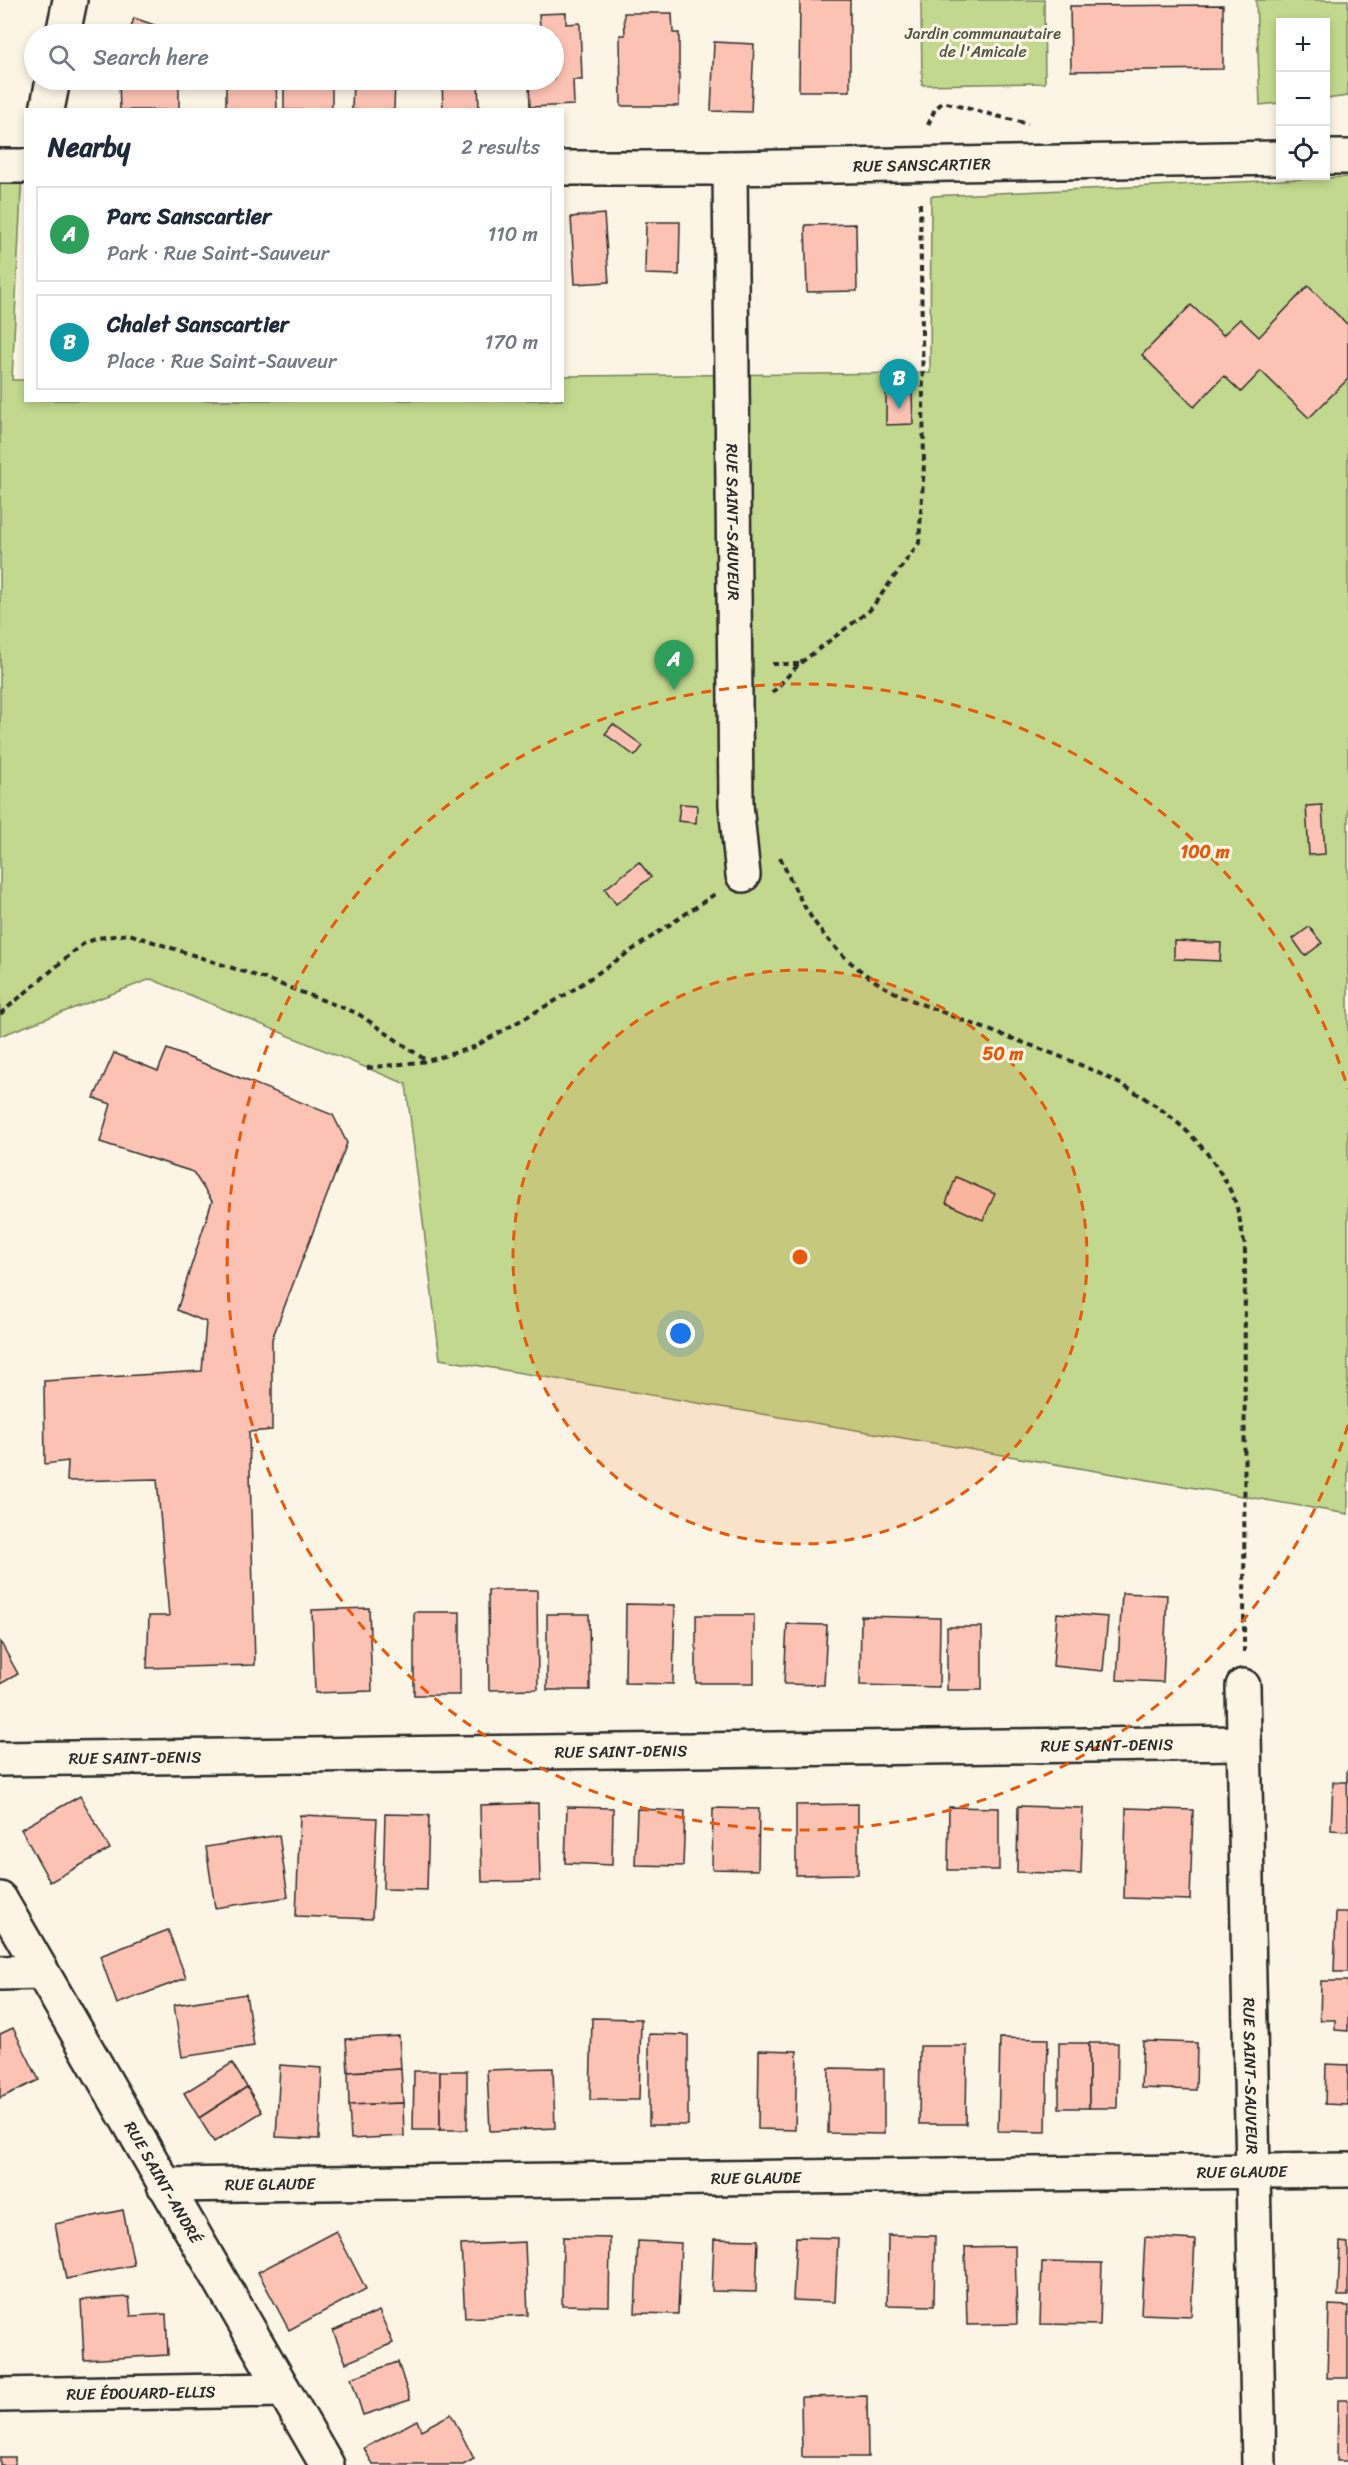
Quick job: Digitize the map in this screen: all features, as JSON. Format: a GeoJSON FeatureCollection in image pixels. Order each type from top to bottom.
{"type":"FeatureCollection","features":[{"type":"Feature","properties":{"kind":"street"},"geometry":{"type":"LineString","coordinates":[[65,24],[70,0]]}},
{"type":"Feature","properties":{"kind":"street"},"geometry":{"type":"LineString","coordinates":[[47,108],[51,90]]}},
{"type":"Feature","properties":{"kind":"street"},"geometry":{"type":"LineString","coordinates":[[1330,157],[1348,157]]}},
{"type":"Feature","properties":{"kind":"street","name":"RUE SANSCARTIER"},"geometry":{"type":"LineString","coordinates":[[564,168],[730,168],[1276,158]]}},
{"type":"Feature","properties":{"kind":"street"},"geometry":{"type":"LineString","coordinates":[[0,166],[24,166]]}},
{"type":"Feature","properties":{"kind":"street","name":"RUE SAINT-SAUVEUR"},"geometry":{"type":"LineString","coordinates":[[730,168],[736,805],[743,875]]}},
{"type":"Feature","properties":{"kind":"street","name":"RUE SAINT-SAUVEUR"},"geometry":{"type":"LineString","coordinates":[[1244,1686],[1243,1743],[1259,2465]]}},
{"type":"Feature","properties":{"kind":"street","name":"RUE SAINT-DENIS"},"geometry":{"type":"LineString","coordinates":[[0,1759],[1243,1743]]}},
{"type":"Feature","properties":{"kind":"street","name":"RUE SAINT-ANDRÉ"},"geometry":{"type":"LineString","coordinates":[[0,1899],[327,2465]]}},
{"type":"Feature","properties":{"kind":"street"},"geometry":{"type":"LineString","coordinates":[[0,1973],[41,1972]]}},
{"type":"Feature","properties":{"kind":"street","name":"RUE GLAUDE"},"geometry":{"type":"LineString","coordinates":[[164,2185],[1348,2170]]}},
{"type":"Feature","properties":{"kind":"street","name":"RUE ÉDOUARD-ELLIS"},"geometry":{"type":"LineString","coordinates":[[0,2395],[283,2391]]}},
{"type":"Feature","properties":{"kind":"path"},"geometry":{"type":"LineString","coordinates":[[928,125],[935,109],[943,102],[997,118],[1034,125]]}},
{"type":"Feature","properties":{"kind":"path"},"geometry":{"type":"LineString","coordinates":[[770,697],[775,688],[799,664],[870,610],[919,543],[924,465],[920,196]]}},
{"type":"Feature","properties":{"kind":"path"},"geometry":{"type":"LineString","coordinates":[[777,852],[800,902],[821,934],[876,982],[916,1002],[1124,1084],[1156,1104],[1188,1130],[1214,1162],[1224,1179],[1233,1196],[1245,1246],[1244,1686]]}},
{"type":"Feature","properties":{"kind":"path"},"geometry":{"type":"LineString","coordinates":[[367,1068],[427,1061],[474,1047],[556,1000],[743,875]]}},
{"type":"Feature","properties":{"kind":"path"},"geometry":{"type":"LineString","coordinates":[[0,1014],[83,944],[98,938],[129,934],[266,979],[357,1013],[427,1061]]}},
{"type":"Feature","properties":{"kind":"green space","name":"Jardin communautaire de l'Amicale"},"geometry":{"type":"Polygon","coordinates":[[[921,0],[1044,0],[1045,83],[922,85],[921,0]]]}},
{"type":"Feature","properties":{"kind":"green space"},"geometry":{"type":"Polygon","coordinates":[[[1256,0],[1348,0],[1348,96],[1330,98],[1330,18],[1276,18],[1276,103],[1260,105],[1256,0]]]}},
{"type":"Feature","properties":{"kind":"green space"},"geometry":{"type":"Polygon","coordinates":[[[22,172],[12,380],[24,380],[24,402],[564,402],[564,376],[930,373],[931,196],[1282,180],[1330,180],[1330,178],[1348,177],[1348,1514],[440,1359],[406,1084],[151,979],[0,1036],[0,173],[22,172]]]}},
{"type":"Feature","properties":{"kind":"building"},"geometry":{"type":"Polygon","coordinates":[[[800,0],[850,0],[850,91],[799,91],[800,0]]]}},
{"type":"Feature","properties":{"kind":"building"},"geometry":{"type":"Polygon","coordinates":[[[1223,5],[1223,69],[1071,71],[1070,6],[1223,5]]]}},
{"type":"Feature","properties":{"kind":"building"},"geometry":{"type":"Polygon","coordinates":[[[566,13],[566,24],[580,23],[582,80],[573,80],[574,105],[530,107],[529,90],[564,90],[564,24],[540,24],[539,14],[566,13]]]}},
{"type":"Feature","properties":{"kind":"building"},"geometry":{"type":"Polygon","coordinates":[[[624,13],[672,13],[673,33],[679,33],[679,106],[621,106],[620,35],[625,35],[624,13]]]}},
{"type":"Feature","properties":{"kind":"building"},"geometry":{"type":"Polygon","coordinates":[[[134,18],[152,24],[132,24],[134,18]]]}},
{"type":"Feature","properties":{"kind":"building"},"geometry":{"type":"Polygon","coordinates":[[[714,42],[754,44],[751,112],[711,111],[714,42]]]}},
{"type":"Feature","properties":{"kind":"building"},"geometry":{"type":"Polygon","coordinates":[[[119,90],[179,90],[179,108],[120,108],[119,90]]]}},
{"type":"Feature","properties":{"kind":"building"},"geometry":{"type":"Polygon","coordinates":[[[226,90],[276,90],[277,108],[226,108],[226,90]]]}},
{"type":"Feature","properties":{"kind":"building"},"geometry":{"type":"Polygon","coordinates":[[[284,90],[332,90],[332,108],[284,108],[284,90]]]}},
{"type":"Feature","properties":{"kind":"building"},"geometry":{"type":"Polygon","coordinates":[[[353,90],[395,90],[394,108],[352,108],[353,90]]]}},
{"type":"Feature","properties":{"kind":"building"},"geometry":{"type":"Polygon","coordinates":[[[442,90],[478,90],[479,108],[443,108],[442,90]]]}},
{"type":"Feature","properties":{"kind":"building"},"geometry":{"type":"Polygon","coordinates":[[[604,214],[609,282],[575,284],[571,217],[604,214]]]}},
{"type":"Feature","properties":{"kind":"building"},"geometry":{"type":"Polygon","coordinates":[[[646,222],[680,222],[679,275],[645,274],[646,222]]]}},
{"type":"Feature","properties":{"kind":"building"},"geometry":{"type":"Polygon","coordinates":[[[856,224],[857,291],[807,292],[805,225],[856,224]]]}},
{"type":"Feature","properties":{"kind":"building"},"geometry":{"type":"Polygon","coordinates":[[[1308,286],[1348,325],[1348,379],[1309,418],[1261,371],[1241,392],[1224,376],[1194,407],[1142,355],[1191,305],[1223,335],[1240,319],[1259,337],[1308,286]]]}},
{"type":"Feature","properties":{"kind":"building"},"geometry":{"type":"Polygon","coordinates":[[[912,393],[913,424],[886,425],[886,394],[912,393]]]}},
{"type":"Feature","properties":{"kind":"building"},"geometry":{"type":"Polygon","coordinates":[[[613,724],[643,746],[635,756],[605,734],[613,724]]]}},
{"type":"Feature","properties":{"kind":"building"},"geometry":{"type":"Polygon","coordinates":[[[680,804],[697,805],[696,823],[678,821],[680,804]]]}},
{"type":"Feature","properties":{"kind":"building"},"geometry":{"type":"Polygon","coordinates":[[[1322,805],[1325,854],[1309,855],[1306,806],[1322,805]]]}},
{"type":"Feature","properties":{"kind":"building"},"geometry":{"type":"Polygon","coordinates":[[[639,862],[651,877],[616,904],[605,889],[639,862]]]}},
{"type":"Feature","properties":{"kind":"building"},"geometry":{"type":"Polygon","coordinates":[[[1309,927],[1322,943],[1305,956],[1293,939],[1309,927]]]}},
{"type":"Feature","properties":{"kind":"building"},"geometry":{"type":"Polygon","coordinates":[[[1174,941],[1221,943],[1220,961],[1174,959],[1174,941]]]}},
{"type":"Feature","properties":{"kind":"building"},"geometry":{"type":"Polygon","coordinates":[[[167,1049],[333,1115],[347,1143],[272,1339],[272,1430],[249,1432],[255,1665],[147,1668],[149,1616],[169,1616],[157,1479],[67,1481],[68,1461],[45,1464],[44,1381],[202,1371],[206,1322],[177,1310],[212,1201],[193,1172],[100,1142],[111,1104],[94,1098],[114,1053],[158,1071],[167,1049]]]}},
{"type":"Feature","properties":{"kind":"building"},"geometry":{"type":"Polygon","coordinates":[[[956,1177],[995,1194],[983,1220],[946,1203],[956,1177]]]}},
{"type":"Feature","properties":{"kind":"building"},"geometry":{"type":"Polygon","coordinates":[[[488,1590],[537,1590],[538,1689],[489,1690],[488,1590]]]}},
{"type":"Feature","properties":{"kind":"building"},"geometry":{"type":"Polygon","coordinates":[[[1122,1593],[1167,1595],[1163,1682],[1117,1680],[1122,1593]]]}},
{"type":"Feature","properties":{"kind":"building"},"geometry":{"type":"Polygon","coordinates":[[[626,1604],[675,1605],[673,1684],[625,1683],[626,1604]]]}},
{"type":"Feature","properties":{"kind":"building"},"geometry":{"type":"Polygon","coordinates":[[[369,1608],[372,1691],[315,1693],[312,1610],[369,1608]]]}},
{"type":"Feature","properties":{"kind":"building"},"geometry":{"type":"Polygon","coordinates":[[[414,1612],[460,1612],[460,1695],[414,1695],[414,1612]]]}},
{"type":"Feature","properties":{"kind":"building"},"geometry":{"type":"Polygon","coordinates":[[[1057,1613],[1108,1617],[1103,1671],[1053,1666],[1057,1613]]]}},
{"type":"Feature","properties":{"kind":"building"},"geometry":{"type":"Polygon","coordinates":[[[547,1614],[589,1614],[590,1690],[547,1690],[547,1614]]]}},
{"type":"Feature","properties":{"kind":"building"},"geometry":{"type":"Polygon","coordinates":[[[696,1615],[754,1615],[754,1683],[696,1683],[696,1615]]]}},
{"type":"Feature","properties":{"kind":"building"},"geometry":{"type":"Polygon","coordinates":[[[861,1616],[940,1618],[939,1687],[860,1685],[861,1616]]]}},
{"type":"Feature","properties":{"kind":"building"},"geometry":{"type":"Polygon","coordinates":[[[787,1624],[827,1625],[824,1685],[784,1684],[787,1624]]]}},
{"type":"Feature","properties":{"kind":"building"},"geometry":{"type":"Polygon","coordinates":[[[947,1627],[982,1627],[982,1690],[947,1690],[947,1627]]]}},
{"type":"Feature","properties":{"kind":"building"},"geometry":{"type":"Polygon","coordinates":[[[0,1641],[18,1674],[0,1684],[0,1641]]]}},
{"type":"Feature","properties":{"kind":"building"},"geometry":{"type":"Polygon","coordinates":[[[1347,1770],[1348,1831],[1331,1830],[1333,1782],[1347,1782],[1347,1770]]]}},
{"type":"Feature","properties":{"kind":"building"},"geometry":{"type":"Polygon","coordinates":[[[80,1796],[110,1849],[50,1882],[21,1829],[80,1796]]]}},
{"type":"Feature","properties":{"kind":"building"},"geometry":{"type":"Polygon","coordinates":[[[538,1803],[540,1881],[482,1882],[480,1805],[538,1803]]]}},
{"type":"Feature","properties":{"kind":"building"},"geometry":{"type":"Polygon","coordinates":[[[858,1804],[858,1874],[796,1875],[796,1805],[858,1804]]]}},
{"type":"Feature","properties":{"kind":"building"},"geometry":{"type":"Polygon","coordinates":[[[1018,1806],[1083,1808],[1081,1874],[1017,1872],[1018,1806]]]}},
{"type":"Feature","properties":{"kind":"building"},"geometry":{"type":"Polygon","coordinates":[[[567,1807],[613,1808],[612,1865],[565,1863],[567,1807]]]}},
{"type":"Feature","properties":{"kind":"building"},"geometry":{"type":"Polygon","coordinates":[[[949,1807],[999,1808],[999,1870],[948,1870],[949,1807]]]}},
{"type":"Feature","properties":{"kind":"building"},"geometry":{"type":"Polygon","coordinates":[[[713,1808],[759,1809],[758,1870],[712,1869],[713,1808]]]}},
{"type":"Feature","properties":{"kind":"building"},"geometry":{"type":"Polygon","coordinates":[[[1126,1808],[1193,1810],[1190,1900],[1124,1898],[1126,1808]]]}},
{"type":"Feature","properties":{"kind":"building"},"geometry":{"type":"Polygon","coordinates":[[[637,1809],[685,1811],[683,1866],[635,1865],[637,1809]]]}},
{"type":"Feature","properties":{"kind":"building"},"geometry":{"type":"Polygon","coordinates":[[[385,1814],[429,1815],[427,1890],[383,1889],[385,1814]]]}},
{"type":"Feature","properties":{"kind":"building"},"geometry":{"type":"Polygon","coordinates":[[[300,1815],[377,1818],[372,1919],[296,1916],[300,1815]]]}},
{"type":"Feature","properties":{"kind":"building"},"geometry":{"type":"Polygon","coordinates":[[[279,1835],[288,1897],[215,1908],[206,1847],[279,1835]]]}},
{"type":"Feature","properties":{"kind":"building"},"geometry":{"type":"Polygon","coordinates":[[[1336,1912],[1348,1912],[1348,1972],[1334,1972],[1336,1912]]]}},
{"type":"Feature","properties":{"kind":"building"},"geometry":{"type":"Polygon","coordinates":[[[168,1930],[186,1978],[117,2004],[100,1956],[168,1930]]]}},
{"type":"Feature","properties":{"kind":"building"},"geometry":{"type":"Polygon","coordinates":[[[1321,1981],[1348,1981],[1348,2031],[1335,2030],[1335,2020],[1320,2020],[1321,1981]]]}},
{"type":"Feature","properties":{"kind":"building"},"geometry":{"type":"Polygon","coordinates":[[[246,1994],[254,2046],[182,2057],[174,2005],[246,1994]]]}},
{"type":"Feature","properties":{"kind":"building"},"geometry":{"type":"Polygon","coordinates":[[[592,2018],[641,2019],[639,2100],[590,2100],[592,2018]]]}},
{"type":"Feature","properties":{"kind":"building"},"geometry":{"type":"Polygon","coordinates":[[[13,2028],[39,2080],[0,2098],[0,2034],[13,2028]]]}},
{"type":"Feature","properties":{"kind":"building"},"geometry":{"type":"Polygon","coordinates":[[[649,2034],[688,2035],[688,2125],[649,2125],[649,2034]]]}},
{"type":"Feature","properties":{"kind":"building"},"geometry":{"type":"Polygon","coordinates":[[[399,2036],[401,2069],[348,2072],[346,2039],[399,2036]]]}},
{"type":"Feature","properties":{"kind":"building"},"geometry":{"type":"Polygon","coordinates":[[[1000,2038],[1048,2039],[1046,2132],[998,2131],[1000,2038]]]}},
{"type":"Feature","properties":{"kind":"building"},"geometry":{"type":"Polygon","coordinates":[[[1143,2041],[1197,2043],[1196,2090],[1141,2088],[1143,2041]]]}},
{"type":"Feature","properties":{"kind":"building"},"geometry":{"type":"Polygon","coordinates":[[[1059,2043],[1089,2043],[1089,2108],[1059,2108],[1059,2043]]]}},
{"type":"Feature","properties":{"kind":"building"},"geometry":{"type":"Polygon","coordinates":[[[1089,2043],[1118,2043],[1117,2108],[1089,2108],[1089,2043]]]}},
{"type":"Feature","properties":{"kind":"building"},"geometry":{"type":"Polygon","coordinates":[[[920,2046],[967,2046],[966,2124],[919,2124],[920,2046]]]}},
{"type":"Feature","properties":{"kind":"building"},"geometry":{"type":"Polygon","coordinates":[[[759,2050],[797,2051],[795,2130],[758,2129],[759,2050]]]}},
{"type":"Feature","properties":{"kind":"building"},"geometry":{"type":"Polygon","coordinates":[[[232,2063],[247,2087],[199,2118],[184,2093],[232,2063]]]}},
{"type":"Feature","properties":{"kind":"building"},"geometry":{"type":"Polygon","coordinates":[[[1326,2064],[1348,2065],[1348,2105],[1325,2104],[1326,2064]]]}},
{"type":"Feature","properties":{"kind":"building"},"geometry":{"type":"Polygon","coordinates":[[[280,2065],[322,2068],[319,2139],[276,2137],[280,2065]]]}},
{"type":"Feature","properties":{"kind":"building"},"geometry":{"type":"Polygon","coordinates":[[[553,2068],[555,2128],[490,2131],[487,2070],[553,2068]]]}},
{"type":"Feature","properties":{"kind":"building"},"geometry":{"type":"Polygon","coordinates":[[[829,2068],[884,2069],[884,2134],[828,2133],[829,2068]]]}},
{"type":"Feature","properties":{"kind":"building"},"geometry":{"type":"Polygon","coordinates":[[[401,2069],[403,2103],[349,2105],[348,2072],[401,2069]]]}},
{"type":"Feature","properties":{"kind":"building"},"geometry":{"type":"Polygon","coordinates":[[[414,2071],[440,2071],[440,2130],[413,2130],[414,2071]]]}},
{"type":"Feature","properties":{"kind":"building"},"geometry":{"type":"Polygon","coordinates":[[[440,2071],[467,2071],[467,2130],[440,2130],[440,2071]]]}},
{"type":"Feature","properties":{"kind":"building"},"geometry":{"type":"Polygon","coordinates":[[[247,2087],[262,2112],[214,2142],[199,2118],[247,2087]]]}},
{"type":"Feature","properties":{"kind":"building"},"geometry":{"type":"Polygon","coordinates":[[[403,2103],[404,2136],[351,2139],[349,2105],[403,2103]]]}},
{"type":"Feature","properties":{"kind":"building"},"geometry":{"type":"Polygon","coordinates":[[[123,2210],[134,2265],[66,2279],[55,2224],[123,2210]]]}},
{"type":"Feature","properties":{"kind":"building"},"geometry":{"type":"Polygon","coordinates":[[[336,2231],[366,2289],[289,2330],[258,2272],[336,2231]]]}},
{"type":"Feature","properties":{"kind":"building"},"geometry":{"type":"Polygon","coordinates":[[[888,2235],[935,2236],[934,2306],[887,2305],[888,2235]]]}},
{"type":"Feature","properties":{"kind":"building"},"geometry":{"type":"Polygon","coordinates":[[[563,2237],[610,2238],[609,2306],[562,2305],[563,2237]]]}},
{"type":"Feature","properties":{"kind":"building"},"geometry":{"type":"Polygon","coordinates":[[[796,2237],[838,2238],[835,2302],[793,2300],[796,2237]]]}},
{"type":"Feature","properties":{"kind":"building"},"geometry":{"type":"Polygon","coordinates":[[[1145,2237],[1195,2240],[1191,2316],[1141,2314],[1145,2237]]]}},
{"type":"Feature","properties":{"kind":"building"},"geometry":{"type":"Polygon","coordinates":[[[714,2239],[758,2240],[756,2292],[712,2291],[714,2239]]]}},
{"type":"Feature","properties":{"kind":"building"},"geometry":{"type":"Polygon","coordinates":[[[638,2241],[681,2243],[678,2314],[635,2313],[638,2241]]]}},
{"type":"Feature","properties":{"kind":"building"},"geometry":{"type":"Polygon","coordinates":[[[525,2242],[528,2315],[465,2318],[461,2245],[525,2242]]]}},
{"type":"Feature","properties":{"kind":"building"},"geometry":{"type":"Polygon","coordinates":[[[1340,2242],[1348,2243],[1348,2296],[1338,2296],[1340,2242]]]}},
{"type":"Feature","properties":{"kind":"building"},"geometry":{"type":"Polygon","coordinates":[[[1015,2246],[1017,2324],[967,2325],[965,2247],[1015,2246]]]}},
{"type":"Feature","properties":{"kind":"building"},"geometry":{"type":"Polygon","coordinates":[[[1042,2262],[1102,2263],[1100,2325],[1040,2324],[1042,2262]]]}},
{"type":"Feature","properties":{"kind":"building"},"geometry":{"type":"Polygon","coordinates":[[[129,2297],[131,2316],[166,2314],[168,2355],[84,2360],[81,2300],[129,2297]]]}},
{"type":"Feature","properties":{"kind":"building"},"geometry":{"type":"Polygon","coordinates":[[[1329,2305],[1348,2306],[1348,2378],[1327,2378],[1329,2305]]]}},
{"type":"Feature","properties":{"kind":"building"},"geometry":{"type":"Polygon","coordinates":[[[379,2311],[393,2343],[346,2363],[333,2331],[379,2311]]]}},
{"type":"Feature","properties":{"kind":"building"},"geometry":{"type":"Polygon","coordinates":[[[398,2362],[410,2400],[363,2415],[351,2378],[398,2362]]]}},
{"type":"Feature","properties":{"kind":"building"},"geometry":{"type":"Polygon","coordinates":[[[867,2396],[868,2457],[802,2457],[801,2397],[867,2396]]]}},
{"type":"Feature","properties":{"kind":"building"},"geometry":{"type":"Polygon","coordinates":[[[1338,2400],[1348,2400],[1348,2461],[1337,2461],[1338,2400]]]}},
{"type":"Feature","properties":{"kind":"building"},"geometry":{"type":"Polygon","coordinates":[[[451,2414],[474,2459],[463,2465],[373,2465],[364,2448],[417,2420],[421,2430],[451,2414]]]}},
{"type":"Feature","properties":{"kind":"building"},"geometry":{"type":"Polygon","coordinates":[[[0,2457],[15,2457],[15,2465],[0,2465],[0,2457]]]}},
{"type":"Feature","properties":{"kind":"place","name":"Chalet Sanscartier"},"geometry":{"type":"Point","coordinates":[899,409]}},
{"type":"Feature","properties":{"kind":"place","name":"Parc Sanscartier"},"geometry":{"type":"Point","coordinates":[674,690]}}]}
